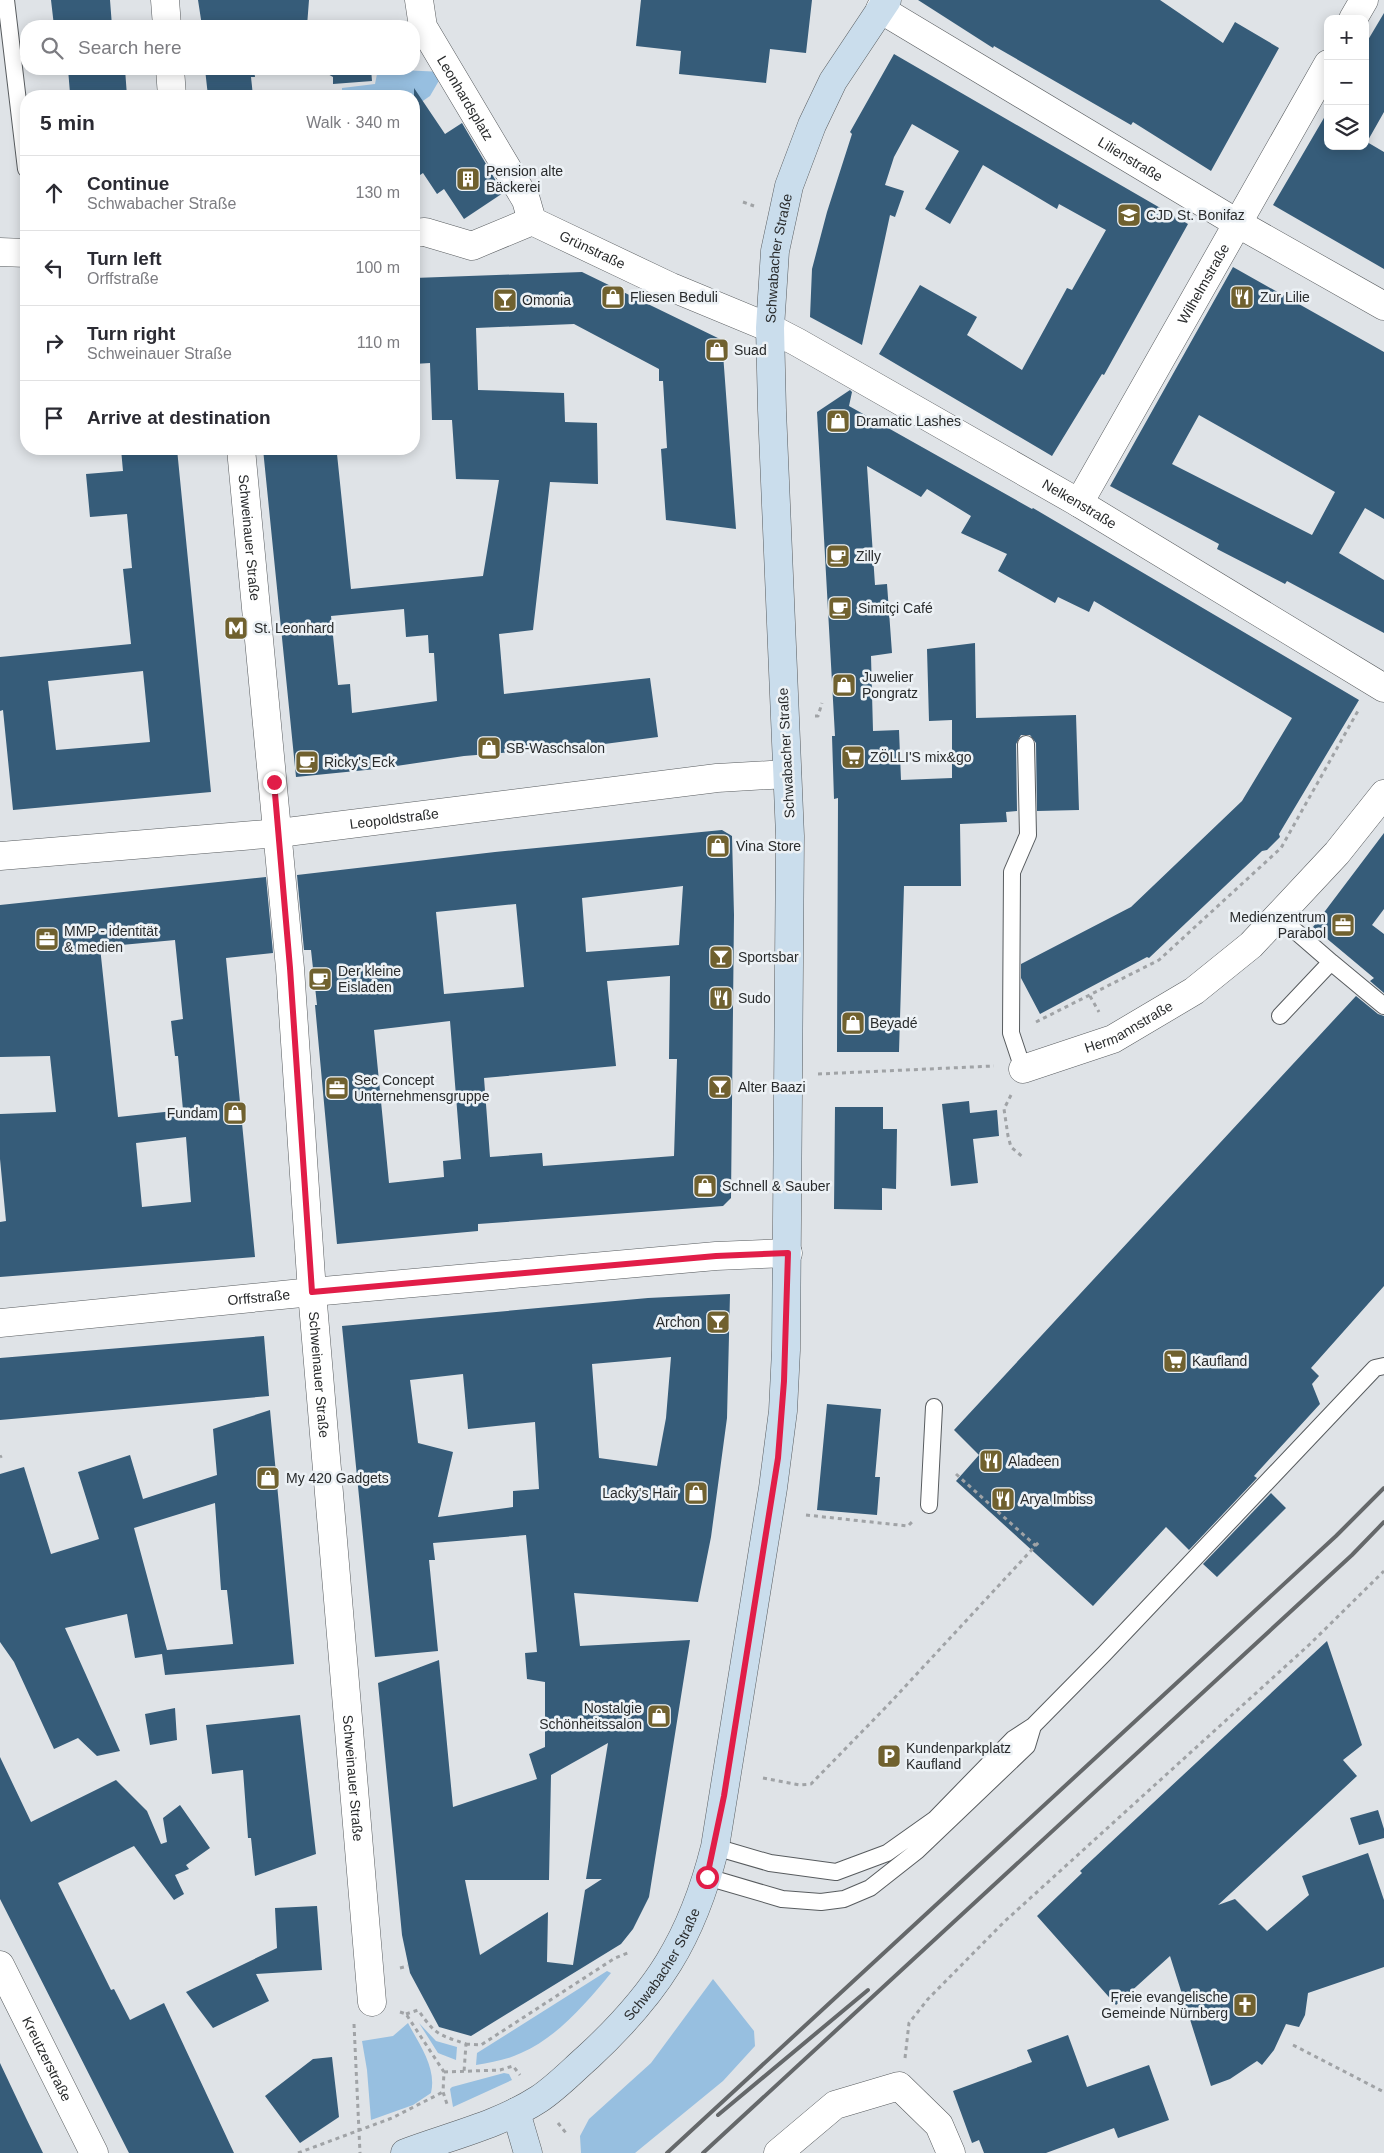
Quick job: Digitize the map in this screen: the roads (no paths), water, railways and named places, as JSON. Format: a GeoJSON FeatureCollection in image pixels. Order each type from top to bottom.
{"type":"FeatureCollection","features":[{"type":"Feature","properties":{"kind":"main road","name":"Schwabacher Straße"},"geometry":{"type":"LineString","coordinates":[[405,2153],[516,2112],[539,2099],[563,2080],[604,2041],[640,2002],[675,1956],[692,1920],[715,1847],[778,1458],[784,1381],[788,1253],[790,836],[777,562],[770,328],[775,251],[781,216],[791,178],[812,125],[833,81],[883,5]]}},
{"type":"Feature","properties":{"kind":"main road"},"geometry":{"type":"LineString","coordinates":[[516,2112],[528,2153]]}},
{"type":"Feature","properties":{"kind":"street"},"geometry":{"type":"LineString","coordinates":[[165,0],[167,20]]}},
{"type":"Feature","properties":{"kind":"street","name":"Leonhardsplatz"},"geometry":{"type":"LineString","coordinates":[[419,0],[423,27],[526,200],[532,221]]}},
{"type":"Feature","properties":{"kind":"street"},"geometry":{"type":"LineString","coordinates":[[1355,15],[1364,0]]}},
{"type":"Feature","properties":{"kind":"street","name":"Lilienstraße"},"geometry":{"type":"LineString","coordinates":[[883,5],[1237,223],[1384,306]]}},
{"type":"Feature","properties":{"kind":"street","name":"Wilhelmstraße"},"geometry":{"type":"LineString","coordinates":[[1079,503],[1324,71]]}},
{"type":"Feature","properties":{"kind":"street"},"geometry":{"type":"LineString","coordinates":[[170,75],[172,90]]}},
{"type":"Feature","properties":{"kind":"street"},"geometry":{"type":"LineString","coordinates":[[420,232],[425,232],[472,246],[532,221]]}},
{"type":"Feature","properties":{"kind":"street","name":"Grünstraße"},"geometry":{"type":"LineString","coordinates":[[532,221],[671,287],[770,328]]}},
{"type":"Feature","properties":{"kind":"street"},"geometry":{"type":"LineString","coordinates":[[0,252],[20,253]]}},
{"type":"Feature","properties":{"kind":"street","name":"Nelkenstraße"},"geometry":{"type":"LineString","coordinates":[[770,328],[1079,503],[1379,685]]}},
{"type":"Feature","properties":{"kind":"street","name":"Schweinauer Straße"},"geometry":{"type":"LineString","coordinates":[[242,455],[279,833],[291,978],[312,1292],[372,2002]]}},
{"type":"Feature","properties":{"kind":"street","name":"Leopoldstraße"},"geometry":{"type":"LineString","coordinates":[[0,856],[279,833],[708,779],[787,774]]}},
{"type":"Feature","properties":{"kind":"street","name":"Hermannstraße"},"geometry":{"type":"LineString","coordinates":[[1024,1069],[1124,1034],[1194,991],[1251,945],[1337,853],[1384,794]]}},
{"type":"Feature","properties":{"kind":"street","name":"Orffstraße"},"geometry":{"type":"LineString","coordinates":[[0,1323],[312,1292],[716,1256],[788,1253]]}},
{"type":"Feature","properties":{"kind":"street","name":"Kreutzerstraße"},"geometry":{"type":"LineString","coordinates":[[0,1965],[94,2153]]}},
{"type":"Feature","properties":{"kind":"street"},"geometry":{"type":"LineString","coordinates":[[778,2153],[835,2105],[899,2086],[938,2124],[950,2153]]}},
{"type":"Feature","properties":{"kind":"lane"},"geometry":{"type":"LineString","coordinates":[[6,0],[20,118]]}},
{"type":"Feature","properties":{"kind":"lane"},"geometry":{"type":"LineString","coordinates":[[1024,1069],[1011,1033],[1012,872],[1028,835],[1026,744]]}},
{"type":"Feature","properties":{"kind":"lane"},"geometry":{"type":"LineString","coordinates":[[1278,916],[1384,1006]]}},
{"type":"Feature","properties":{"kind":"lane"},"geometry":{"type":"LineString","coordinates":[[1280,1016],[1331,962]]}},
{"type":"Feature","properties":{"kind":"lane"},"geometry":{"type":"LineString","coordinates":[[715,1847],[770,1863],[836,1872],[887,1853],[935,1819],[1013,1739],[1033,1726],[1375,1368],[1384,1366]]}},
{"type":"Feature","properties":{"kind":"lane"},"geometry":{"type":"LineString","coordinates":[[929,1505],[934,1407]]}},
{"type":"Feature","properties":{"kind":"lane"},"geometry":{"type":"LineString","coordinates":[[707,1877],[782,1899],[821,1902],[844,1899],[870,1888],[917,1851],[1027,1746],[1033,1726]]}},
{"type":"Feature","properties":{"kind":"railway"},"geometry":{"type":"LineString","coordinates":[[667,2153],[1336,1536],[1384,1488]]}},
{"type":"Feature","properties":{"kind":"railway"},"geometry":{"type":"LineString","coordinates":[[703,2153],[1352,1555],[1384,1522]]}},
{"type":"Feature","properties":{"kind":"railway"},"geometry":{"type":"LineString","coordinates":[[718,2115],[868,1990]]}},
{"type":"Feature","properties":{"kind":"place","name":"Pension alte Bäckerei"},"geometry":{"type":"Point","coordinates":[468,179]}},
{"type":"Feature","properties":{"kind":"place","name":"CJD St. Bonifaz"},"geometry":{"type":"Point","coordinates":[1129,215]}},
{"type":"Feature","properties":{"kind":"place","name":"Fliesen Beduli"},"geometry":{"type":"Point","coordinates":[613,297]}},
{"type":"Feature","properties":{"kind":"place","name":"Zur Lilie"},"geometry":{"type":"Point","coordinates":[1242,297]}},
{"type":"Feature","properties":{"kind":"place","name":"Omonia"},"geometry":{"type":"Point","coordinates":[505,300]}},
{"type":"Feature","properties":{"kind":"place","name":"Suad"},"geometry":{"type":"Point","coordinates":[717,350]}},
{"type":"Feature","properties":{"kind":"place","name":"Dramatic Lashes"},"geometry":{"type":"Point","coordinates":[838,421]}},
{"type":"Feature","properties":{"kind":"place","name":"Zilly"},"geometry":{"type":"Point","coordinates":[838,556]}},
{"type":"Feature","properties":{"kind":"place","name":"Simitçi Café"},"geometry":{"type":"Point","coordinates":[840,608]}},
{"type":"Feature","properties":{"kind":"place","name":"St. Leonhard"},"geometry":{"type":"Point","coordinates":[236,628]}},
{"type":"Feature","properties":{"kind":"place","name":"Juwelier Pongratz"},"geometry":{"type":"Point","coordinates":[844,685]}},
{"type":"Feature","properties":{"kind":"place","name":"SB-Waschsalon"},"geometry":{"type":"Point","coordinates":[489,748]}},
{"type":"Feature","properties":{"kind":"place","name":"ZÖLLI'S mix&go"},"geometry":{"type":"Point","coordinates":[853,757]}},
{"type":"Feature","properties":{"kind":"place","name":"Ricky's Eck"},"geometry":{"type":"Point","coordinates":[307,762]}},
{"type":"Feature","properties":{"kind":"place","name":"Vina Store"},"geometry":{"type":"Point","coordinates":[718,846]}},
{"type":"Feature","properties":{"kind":"place","name":"Medienzentrum Parabol"},"geometry":{"type":"Point","coordinates":[1343,925]}},
{"type":"Feature","properties":{"kind":"place","name":"MMP - identität & medien"},"geometry":{"type":"Point","coordinates":[47,939]}},
{"type":"Feature","properties":{"kind":"place","name":"Sportsbar"},"geometry":{"type":"Point","coordinates":[721,957]}},
{"type":"Feature","properties":{"kind":"place","name":"Der kleine Eisladen"},"geometry":{"type":"Point","coordinates":[320,979]}},
{"type":"Feature","properties":{"kind":"place","name":"Sudo"},"geometry":{"type":"Point","coordinates":[721,998]}},
{"type":"Feature","properties":{"kind":"place","name":"Beyadé"},"geometry":{"type":"Point","coordinates":[853,1023]}},
{"type":"Feature","properties":{"kind":"place","name":"Alter Baazi"},"geometry":{"type":"Point","coordinates":[720,1087]}},
{"type":"Feature","properties":{"kind":"place","name":"Sec Concept Unternehmensgruppe"},"geometry":{"type":"Point","coordinates":[337,1088]}},
{"type":"Feature","properties":{"kind":"place","name":"Fundam"},"geometry":{"type":"Point","coordinates":[235,1113]}},
{"type":"Feature","properties":{"kind":"place","name":"Schnell & Sauber"},"geometry":{"type":"Point","coordinates":[705,1186]}},
{"type":"Feature","properties":{"kind":"place","name":"Archon"},"geometry":{"type":"Point","coordinates":[718,1322]}},
{"type":"Feature","properties":{"kind":"place","name":"Kaufland"},"geometry":{"type":"Point","coordinates":[1175,1361]}},
{"type":"Feature","properties":{"kind":"place","name":"Aladeen"},"geometry":{"type":"Point","coordinates":[991,1461]}},
{"type":"Feature","properties":{"kind":"place","name":"My 420 Gadgets"},"geometry":{"type":"Point","coordinates":[268,1478]}},
{"type":"Feature","properties":{"kind":"place","name":"Lacky's Hair"},"geometry":{"type":"Point","coordinates":[696,1493]}},
{"type":"Feature","properties":{"kind":"place","name":"Arya Imbiss"},"geometry":{"type":"Point","coordinates":[1003,1499]}},
{"type":"Feature","properties":{"kind":"place","name":"Nostalgie Schönheitssalon"},"geometry":{"type":"Point","coordinates":[659,1716]}},
{"type":"Feature","properties":{"kind":"place","name":"Kundenparkplatz Kaufland"},"geometry":{"type":"Point","coordinates":[889,1756]}},
{"type":"Feature","properties":{"kind":"place","name":"Freie evangelische Gemeinde Nürnberg"},"geometry":{"type":"Point","coordinates":[1245,2005]}}]}
